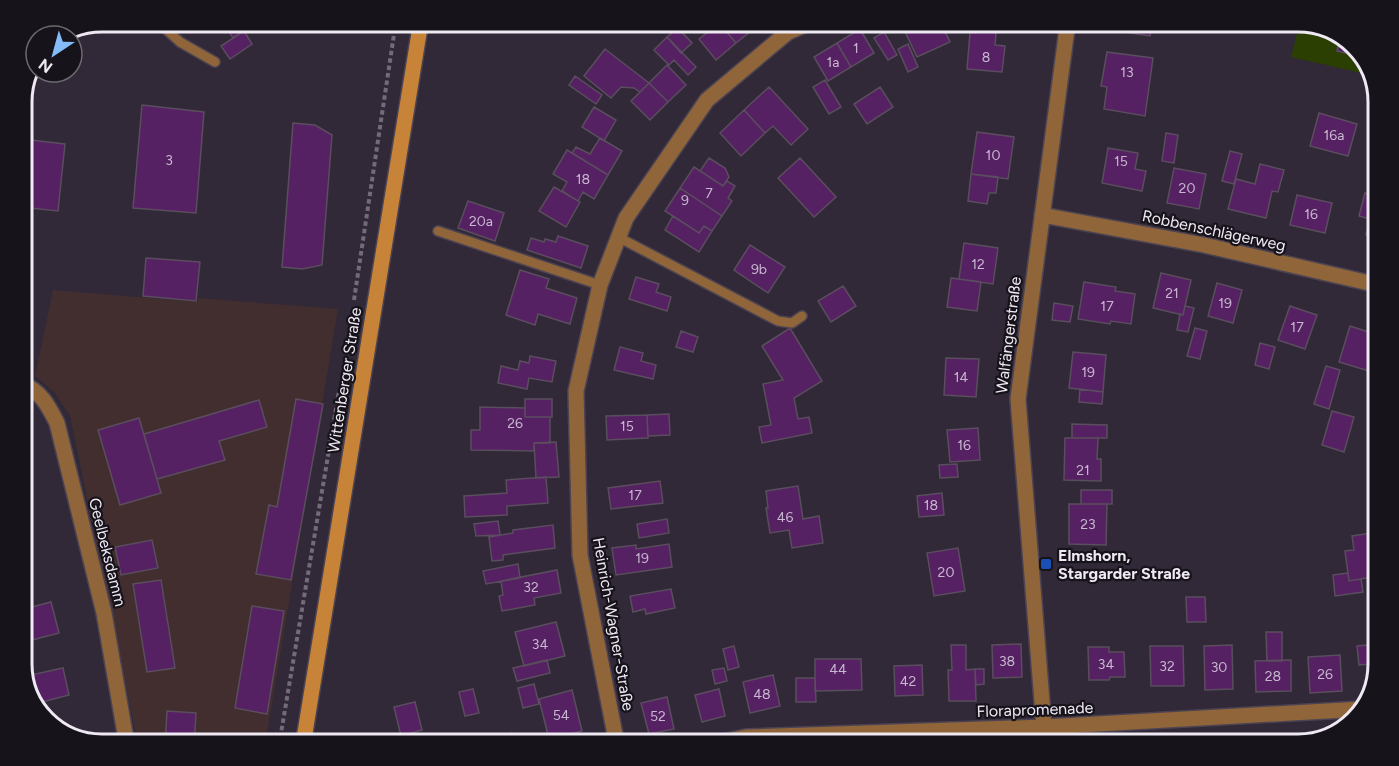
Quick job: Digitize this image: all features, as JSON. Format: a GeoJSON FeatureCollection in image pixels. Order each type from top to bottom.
{"type":"FeatureCollection","features":[{"type":"Feature","properties":{"kind":"main road","name":"Wittenberger Straße"},"geometry":{"type":"LineString","coordinates":[[305,734],[419,32]]}},
{"type":"Feature","properties":{"kind":"street","name":"Heinrich-Wagner-Straße"},"geometry":{"type":"LineString","coordinates":[[615,734],[580,555],[576,391],[600,285],[626,218],[707,100],[788,32]]}},
{"type":"Feature","properties":{"kind":"street","name":"Walfängerstraße"},"geometry":{"type":"LineString","coordinates":[[1044,734],[1018,399],[1067,32]]}},
{"type":"Feature","properties":{"kind":"street","name":"Robbenschlägerweg"},"geometry":{"type":"LineString","coordinates":[[1042,214],[1204,245],[1367,283]]}},
{"type":"Feature","properties":{"kind":"street","name":"Geelbeksdamm"},"geometry":{"type":"LineString","coordinates":[[32,389],[46,401],[57,423],[104,613],[125,734]]}},
{"type":"Feature","properties":{"kind":"street","name":"Florapromenade"},"geometry":{"type":"LineString","coordinates":[[835,734],[1044,727],[1351,710]]}},
{"type":"Feature","properties":{"kind":"lane"},"geometry":{"type":"LineString","coordinates":[[169,32],[180,42],[215,62]]}},
{"type":"Feature","properties":{"kind":"lane"},"geometry":{"type":"LineString","coordinates":[[438,231],[600,285]]}},
{"type":"Feature","properties":{"kind":"lane"},"geometry":{"type":"LineString","coordinates":[[618,237],[778,321],[792,323],[802,316]]}},
{"type":"Feature","properties":{"kind":"path"},"geometry":{"type":"LineString","coordinates":[[353,307],[394,32]]}},
{"type":"Feature","properties":{"kind":"path"},"geometry":{"type":"LineString","coordinates":[[281,734],[340,388]]}},
{"type":"Feature","properties":{"kind":"shaded area"},"geometry":{"type":"Polygon","coordinates":[[[53,290],[197,302],[198,298],[338,309],[267,734],[136,734],[70,416],[55,393],[35,376],[53,290]]]}},
{"type":"Feature","properties":{"kind":"green space"},"geometry":{"type":"Polygon","coordinates":[[[1297,32],[1320,35],[1344,49],[1361,73],[1291,57],[1297,32]]]}},
{"type":"Feature","properties":{"kind":"building"},"geometry":{"type":"Polygon","coordinates":[[[229,32],[242,32],[233,38],[229,32]]]}},
{"type":"Feature","properties":{"kind":"building"},"geometry":{"type":"Polygon","coordinates":[[[242,32],[252,44],[230,59],[221,46],[242,32]]]}},
{"type":"Feature","properties":{"kind":"building"},"geometry":{"type":"Polygon","coordinates":[[[673,32],[682,32],[692,43],[681,53],[667,37],[673,32]]]}},
{"type":"Feature","properties":{"kind":"building"},"geometry":{"type":"Polygon","coordinates":[[[708,32],[727,32],[736,43],[716,60],[699,39],[708,32]]]}},
{"type":"Feature","properties":{"kind":"building"},"geometry":{"type":"Polygon","coordinates":[[[727,32],[750,32],[736,43],[727,32]]]}},
{"type":"Feature","properties":{"kind":"building"},"geometry":{"type":"Polygon","coordinates":[[[855,32],[862,32],[874,53],[851,67],[837,43],[855,32]]]}},
{"type":"Feature","properties":{"kind":"building"},"geometry":{"type":"Polygon","coordinates":[[[884,32],[897,55],[888,60],[874,38],[884,32]]]}},
{"type":"Feature","properties":{"kind":"building"},"geometry":{"type":"Polygon","coordinates":[[[905,32],[945,32],[950,42],[917,57],[905,32]]]}},
{"type":"Feature","properties":{"kind":"building"},"geometry":{"type":"Polygon","coordinates":[[[970,32],[996,32],[995,45],[1005,46],[1002,72],[967,69],[970,32]]]}},
{"type":"Feature","properties":{"kind":"building"},"geometry":{"type":"Polygon","coordinates":[[[1124,32],[1151,32],[1150,36],[1124,32]]]}},
{"type":"Feature","properties":{"kind":"building"},"geometry":{"type":"Polygon","coordinates":[[[667,37],[696,67],[688,75],[674,60],[669,65],[654,50],[667,37]]]}},
{"type":"Feature","properties":{"kind":"building"},"geometry":{"type":"Polygon","coordinates":[[[837,43],[851,67],[828,81],[814,57],[837,43]]]}},
{"type":"Feature","properties":{"kind":"building"},"geometry":{"type":"Polygon","coordinates":[[[908,44],[918,67],[908,72],[898,49],[908,44]]]}},
{"type":"Feature","properties":{"kind":"building"},"geometry":{"type":"Polygon","coordinates":[[[1339,45],[1349,54],[1337,51],[1339,45]]]}},
{"type":"Feature","properties":{"kind":"building"},"geometry":{"type":"Polygon","coordinates":[[[605,49],[649,83],[640,92],[634,88],[621,87],[611,98],[584,76],[605,49]]]}},
{"type":"Feature","properties":{"kind":"building"},"geometry":{"type":"Polygon","coordinates":[[[1107,52],[1153,58],[1145,116],[1104,109],[1107,87],[1101,86],[1107,52]]]}},
{"type":"Feature","properties":{"kind":"building"},"geometry":{"type":"Polygon","coordinates":[[[667,65],[686,85],[668,102],[649,83],[667,65]]]}},
{"type":"Feature","properties":{"kind":"building"},"geometry":{"type":"Polygon","coordinates":[[[575,76],[602,95],[596,104],[569,85],[575,76]]]}},
{"type":"Feature","properties":{"kind":"building"},"geometry":{"type":"Polygon","coordinates":[[[825,80],[841,107],[829,114],[813,87],[825,80]]]}},
{"type":"Feature","properties":{"kind":"building"},"geometry":{"type":"Polygon","coordinates":[[[649,83],[668,102],[650,120],[631,101],[649,83]]]}},
{"type":"Feature","properties":{"kind":"building"},"geometry":{"type":"Polygon","coordinates":[[[769,87],[808,129],[791,145],[773,126],[765,133],[744,110],[769,87]]]}},
{"type":"Feature","properties":{"kind":"building"},"geometry":{"type":"Polygon","coordinates":[[[880,87],[893,107],[867,124],[854,104],[880,87]]]}},
{"type":"Feature","properties":{"kind":"building"},"geometry":{"type":"Polygon","coordinates":[[[142,105],[204,112],[196,213],[133,208],[142,105]]]}},
{"type":"Feature","properties":{"kind":"building"},"geometry":{"type":"Polygon","coordinates":[[[594,107],[616,120],[604,141],[582,127],[594,107]]]}},
{"type":"Feature","properties":{"kind":"building"},"geometry":{"type":"Polygon","coordinates":[[[744,110],[765,133],[741,156],[720,133],[744,110]]]}},
{"type":"Feature","properties":{"kind":"building"},"geometry":{"type":"Polygon","coordinates":[[[1319,113],[1357,124],[1348,156],[1310,146],[1319,113]]]}},
{"type":"Feature","properties":{"kind":"building"},"geometry":{"type":"Polygon","coordinates":[[[293,123],[315,125],[332,135],[322,265],[302,269],[282,267],[293,123]]]}},
{"type":"Feature","properties":{"kind":"building"},"geometry":{"type":"Polygon","coordinates":[[[977,132],[1014,137],[1008,179],[971,174],[977,132]]]}},
{"type":"Feature","properties":{"kind":"building"},"geometry":{"type":"Polygon","coordinates":[[[1166,133],[1178,135],[1174,163],[1162,161],[1166,133]]]}},
{"type":"Feature","properties":{"kind":"building"},"geometry":{"type":"Polygon","coordinates":[[[600,138],[622,151],[608,175],[572,153],[576,147],[590,154],[600,138]]]}},
{"type":"Feature","properties":{"kind":"building"},"geometry":{"type":"Polygon","coordinates":[[[32,140],[65,144],[58,211],[32,208],[32,140]]]}},
{"type":"Feature","properties":{"kind":"building"},"geometry":{"type":"Polygon","coordinates":[[[1108,148],[1138,153],[1135,169],[1146,171],[1142,191],[1102,183],[1108,148]]]}},
{"type":"Feature","properties":{"kind":"building"},"geometry":{"type":"Polygon","coordinates":[[[567,150],[608,175],[594,199],[583,192],[578,201],[562,191],[567,182],[553,174],[567,150]]]}},
{"type":"Feature","properties":{"kind":"building"},"geometry":{"type":"Polygon","coordinates":[[[1230,151],[1242,154],[1234,184],[1222,181],[1230,151]]]}},
{"type":"Feature","properties":{"kind":"building"},"geometry":{"type":"Polygon","coordinates":[[[709,158],[725,168],[729,177],[723,186],[700,171],[709,158]]]}},
{"type":"Feature","properties":{"kind":"building"},"geometry":{"type":"Polygon","coordinates":[[[800,158],[836,197],[814,217],[778,178],[800,158]]]}},
{"type":"Feature","properties":{"kind":"building"},"geometry":{"type":"Polygon","coordinates":[[[1260,164],[1284,170],[1278,192],[1272,191],[1266,218],[1228,209],[1236,179],[1255,184],[1260,164]]]}},
{"type":"Feature","properties":{"kind":"building"},"geometry":{"type":"Polygon","coordinates":[[[694,167],[723,186],[727,181],[735,186],[728,198],[732,201],[722,216],[680,188],[694,167]]]}},
{"type":"Feature","properties":{"kind":"building"},"geometry":{"type":"Polygon","coordinates":[[[1174,168],[1206,174],[1199,209],[1167,203],[1174,168]]]}},
{"type":"Feature","properties":{"kind":"building"},"geometry":{"type":"Polygon","coordinates":[[[971,174],[998,177],[996,193],[989,193],[987,204],[968,201],[971,174]]]}},
{"type":"Feature","properties":{"kind":"building"},"geometry":{"type":"Polygon","coordinates":[[[554,187],[580,202],[566,227],[539,211],[554,187]]]}},
{"type":"Feature","properties":{"kind":"building"},"geometry":{"type":"Polygon","coordinates":[[[680,188],[722,216],[712,231],[704,226],[699,233],[665,211],[680,188]]]}},
{"type":"Feature","properties":{"kind":"building"},"geometry":{"type":"Polygon","coordinates":[[[1365,193],[1367,194],[1367,218],[1359,216],[1365,193]]]}},
{"type":"Feature","properties":{"kind":"building"},"geometry":{"type":"Polygon","coordinates":[[[1297,195],[1332,203],[1325,233],[1290,225],[1297,195]]]}},
{"type":"Feature","properties":{"kind":"building"},"geometry":{"type":"Polygon","coordinates":[[[468,201],[504,213],[495,241],[458,228],[468,201]]]}},
{"type":"Feature","properties":{"kind":"building"},"geometry":{"type":"Polygon","coordinates":[[[673,216],[699,233],[704,226],[712,231],[699,252],[665,230],[673,216]]]}},
{"type":"Feature","properties":{"kind":"building"},"geometry":{"type":"Polygon","coordinates":[[[558,236],[588,246],[581,268],[527,250],[531,238],[544,242],[545,239],[556,242],[558,236]]]}},
{"type":"Feature","properties":{"kind":"building"},"geometry":{"type":"Polygon","coordinates":[[[964,243],[998,248],[993,284],[959,279],[964,243]]]}},
{"type":"Feature","properties":{"kind":"building"},"geometry":{"type":"Polygon","coordinates":[[[750,245],[785,267],[768,293],[734,270],[750,245]]]}},
{"type":"Feature","properties":{"kind":"building"},"geometry":{"type":"Polygon","coordinates":[[[146,258],[200,262],[196,301],[143,296],[146,258]]]}},
{"type":"Feature","properties":{"kind":"building"},"geometry":{"type":"Polygon","coordinates":[[[520,270],[549,279],[546,288],[577,298],[570,324],[538,314],[535,325],[506,315],[520,270]]]}},
{"type":"Feature","properties":{"kind":"building"},"geometry":{"type":"Polygon","coordinates":[[[1161,273],[1191,280],[1183,315],[1153,308],[1161,273]]]}},
{"type":"Feature","properties":{"kind":"building"},"geometry":{"type":"Polygon","coordinates":[[[636,277],[659,284],[656,292],[671,297],[667,311],[629,299],[636,277]]]}},
{"type":"Feature","properties":{"kind":"building"},"geometry":{"type":"Polygon","coordinates":[[[951,278],[981,282],[977,311],[947,307],[951,278]]]}},
{"type":"Feature","properties":{"kind":"building"},"geometry":{"type":"Polygon","coordinates":[[[1084,282],[1116,287],[1115,291],[1135,294],[1131,324],[1111,321],[1110,324],[1078,319],[1084,282]]]}},
{"type":"Feature","properties":{"kind":"building"},"geometry":{"type":"Polygon","coordinates":[[[1217,283],[1242,290],[1233,323],[1208,316],[1217,283]]]}},
{"type":"Feature","properties":{"kind":"building"},"geometry":{"type":"Polygon","coordinates":[[[843,286],[856,306],[831,322],[818,301],[843,286]]]}},
{"type":"Feature","properties":{"kind":"building"},"geometry":{"type":"Polygon","coordinates":[[[1054,303],[1073,306],[1070,322],[1052,320],[1054,303]]]}},
{"type":"Feature","properties":{"kind":"building"},"geometry":{"type":"Polygon","coordinates":[[[1185,306],[1194,308],[1188,332],[1177,330],[1180,314],[1183,315],[1185,306]]]}},
{"type":"Feature","properties":{"kind":"building"},"geometry":{"type":"Polygon","coordinates":[[[1290,306],[1317,315],[1305,349],[1278,340],[1290,306]]]}},
{"type":"Feature","properties":{"kind":"building"},"geometry":{"type":"Polygon","coordinates":[[[1350,326],[1367,332],[1367,371],[1339,362],[1350,326]]]}},
{"type":"Feature","properties":{"kind":"building"},"geometry":{"type":"Polygon","coordinates":[[[790,328],[822,381],[794,398],[798,419],[809,417],[812,433],[762,443],[759,427],[771,425],[763,384],[783,380],[762,346],[790,328]]]}},
{"type":"Feature","properties":{"kind":"building"},"geometry":{"type":"Polygon","coordinates":[[[1195,328],[1207,331],[1200,359],[1187,356],[1195,328]]]}},
{"type":"Feature","properties":{"kind":"building"},"geometry":{"type":"Polygon","coordinates":[[[681,331],[698,337],[693,352],[676,347],[681,331]]]}},
{"type":"Feature","properties":{"kind":"building"},"geometry":{"type":"Polygon","coordinates":[[[1260,343],[1275,347],[1269,369],[1255,365],[1260,343]]]}},
{"type":"Feature","properties":{"kind":"building"},"geometry":{"type":"Polygon","coordinates":[[[620,347],[643,353],[641,361],[656,365],[653,379],[614,370],[620,347]]]}},
{"type":"Feature","properties":{"kind":"building"},"geometry":{"type":"Polygon","coordinates":[[[1073,352],[1106,355],[1103,392],[1069,388],[1073,352]]]}},
{"type":"Feature","properties":{"kind":"building"},"geometry":{"type":"Polygon","coordinates":[[[530,356],[556,361],[552,382],[529,378],[527,389],[498,383],[501,366],[518,370],[520,361],[529,363],[530,356]]]}},
{"type":"Feature","properties":{"kind":"building"},"geometry":{"type":"Polygon","coordinates":[[[946,358],[979,359],[976,397],[944,395],[946,358]]]}},
{"type":"Feature","properties":{"kind":"building"},"geometry":{"type":"Polygon","coordinates":[[[1326,366],[1340,370],[1329,409],[1314,404],[1326,366]]]}},
{"type":"Feature","properties":{"kind":"building"},"geometry":{"type":"Polygon","coordinates":[[[1080,389],[1103,392],[1102,404],[1079,402],[1080,389]]]}},
{"type":"Feature","properties":{"kind":"building"},"geometry":{"type":"Polygon","coordinates":[[[296,399],[323,404],[291,580],[256,574],[269,505],[277,507],[296,399]]]}},
{"type":"Feature","properties":{"kind":"building"},"geometry":{"type":"Polygon","coordinates":[[[525,399],[552,399],[552,417],[525,417],[525,399]]]}},
{"type":"Feature","properties":{"kind":"building"},"geometry":{"type":"Polygon","coordinates":[[[259,400],[267,427],[219,441],[225,460],[157,479],[144,434],[259,400]]]}},
{"type":"Feature","properties":{"kind":"building"},"geometry":{"type":"Polygon","coordinates":[[[480,407],[525,408],[525,417],[550,417],[550,443],[534,443],[534,451],[471,450],[471,430],[480,430],[480,407]]]}},
{"type":"Feature","properties":{"kind":"building"},"geometry":{"type":"Polygon","coordinates":[[[1332,411],[1354,417],[1344,452],[1322,445],[1332,411]]]}},
{"type":"Feature","properties":{"kind":"building"},"geometry":{"type":"Polygon","coordinates":[[[669,414],[670,435],[648,436],[647,415],[669,414]]]}},
{"type":"Feature","properties":{"kind":"building"},"geometry":{"type":"Polygon","coordinates":[[[647,415],[648,438],[607,440],[606,416],[647,415]]]}},
{"type":"Feature","properties":{"kind":"building"},"geometry":{"type":"Polygon","coordinates":[[[139,418],[161,493],[120,505],[98,430],[139,418]]]}},
{"type":"Feature","properties":{"kind":"building"},"geometry":{"type":"Polygon","coordinates":[[[1072,424],[1107,425],[1107,438],[1072,438],[1072,424]]]}},
{"type":"Feature","properties":{"kind":"building"},"geometry":{"type":"Polygon","coordinates":[[[978,428],[980,460],[950,462],[947,430],[978,428]]]}},
{"type":"Feature","properties":{"kind":"building"},"geometry":{"type":"Polygon","coordinates":[[[1065,438],[1098,438],[1097,459],[1101,459],[1101,481],[1064,480],[1065,438]]]}},
{"type":"Feature","properties":{"kind":"building"},"geometry":{"type":"Polygon","coordinates":[[[556,442],[559,477],[536,478],[534,443],[556,442]]]}},
{"type":"Feature","properties":{"kind":"building"},"geometry":{"type":"Polygon","coordinates":[[[957,464],[958,477],[940,478],[939,465],[957,464]]]}},
{"type":"Feature","properties":{"kind":"building"},"geometry":{"type":"Polygon","coordinates":[[[546,477],[548,503],[507,506],[507,515],[465,517],[464,496],[507,493],[506,480],[546,477]]]}},
{"type":"Feature","properties":{"kind":"building"},"geometry":{"type":"Polygon","coordinates":[[[660,481],[663,503],[611,509],[608,488],[660,481]]]}},
{"type":"Feature","properties":{"kind":"building"},"geometry":{"type":"Polygon","coordinates":[[[798,486],[803,519],[819,516],[823,543],[792,548],[789,530],[770,533],[766,491],[798,486]]]}},
{"type":"Feature","properties":{"kind":"building"},"geometry":{"type":"Polygon","coordinates":[[[1081,490],[1112,490],[1112,504],[1081,504],[1081,490]]]}},
{"type":"Feature","properties":{"kind":"building"},"geometry":{"type":"Polygon","coordinates":[[[942,493],[944,515],[919,517],[917,496],[942,493]]]}},
{"type":"Feature","properties":{"kind":"building"},"geometry":{"type":"Polygon","coordinates":[[[1069,504],[1107,504],[1106,545],[1069,544],[1069,504]]]}},
{"type":"Feature","properties":{"kind":"building"},"geometry":{"type":"Polygon","coordinates":[[[667,519],[669,533],[639,538],[637,524],[667,519]]]}},
{"type":"Feature","properties":{"kind":"building"},"geometry":{"type":"Polygon","coordinates":[[[498,521],[500,535],[476,536],[474,524],[498,521]]]}},
{"type":"Feature","properties":{"kind":"building"},"geometry":{"type":"Polygon","coordinates":[[[553,525],[555,548],[503,555],[503,560],[492,561],[489,537],[513,533],[513,530],[553,525]]]}},
{"type":"Feature","properties":{"kind":"building"},"geometry":{"type":"Polygon","coordinates":[[[1368,534],[1368,578],[1349,581],[1345,551],[1354,550],[1352,536],[1368,534]]]}},
{"type":"Feature","properties":{"kind":"building"},"geometry":{"type":"Polygon","coordinates":[[[152,540],[158,568],[121,575],[115,547],[152,540]]]}},
{"type":"Feature","properties":{"kind":"building"},"geometry":{"type":"Polygon","coordinates":[[[669,544],[672,567],[616,575],[612,548],[636,545],[636,549],[669,544]]]}},
{"type":"Feature","properties":{"kind":"building"},"geometry":{"type":"Polygon","coordinates":[[[958,548],[965,591],[934,596],[927,553],[958,548]]]}},
{"type":"Feature","properties":{"kind":"building"},"geometry":{"type":"Polygon","coordinates":[[[518,564],[520,578],[486,584],[483,571],[518,564]]]}},
{"type":"Feature","properties":{"kind":"building"},"geometry":{"type":"Polygon","coordinates":[[[557,570],[561,593],[534,598],[535,605],[502,611],[499,596],[503,595],[501,581],[557,570]]]}},
{"type":"Feature","properties":{"kind":"building"},"geometry":{"type":"Polygon","coordinates":[[[1348,573],[1349,581],[1361,579],[1363,592],[1335,596],[1333,575],[1348,573]]]}},
{"type":"Feature","properties":{"kind":"building"},"geometry":{"type":"Polygon","coordinates":[[[161,580],[175,668],[147,672],[133,584],[161,580]]]}},
{"type":"Feature","properties":{"kind":"building"},"geometry":{"type":"Polygon","coordinates":[[[671,589],[675,608],[646,614],[645,609],[633,612],[630,596],[671,589]]]}},
{"type":"Feature","properties":{"kind":"building"},"geometry":{"type":"Polygon","coordinates":[[[1186,597],[1205,597],[1206,622],[1187,622],[1186,597]]]}},
{"type":"Feature","properties":{"kind":"building"},"geometry":{"type":"Polygon","coordinates":[[[51,602],[59,633],[32,640],[32,607],[51,602]]]}},
{"type":"Feature","properties":{"kind":"building"},"geometry":{"type":"Polygon","coordinates":[[[252,606],[284,611],[267,714],[235,708],[252,606]]]}},
{"type":"Feature","properties":{"kind":"building"},"geometry":{"type":"Polygon","coordinates":[[[556,622],[565,656],[524,666],[515,632],[556,622]]]}},
{"type":"Feature","properties":{"kind":"building"},"geometry":{"type":"Polygon","coordinates":[[[1266,632],[1282,632],[1282,661],[1267,661],[1266,632]]]}},
{"type":"Feature","properties":{"kind":"building"},"geometry":{"type":"Polygon","coordinates":[[[1021,644],[1022,677],[993,678],[992,645],[1021,644]]]}},
{"type":"Feature","properties":{"kind":"building"},"geometry":{"type":"Polygon","coordinates":[[[951,645],[966,645],[966,670],[975,669],[976,701],[949,701],[948,670],[952,670],[951,645]]]}},
{"type":"Feature","properties":{"kind":"building"},"geometry":{"type":"Polygon","coordinates":[[[1232,645],[1233,689],[1205,690],[1204,646],[1232,645]]]}},
{"type":"Feature","properties":{"kind":"building"},"geometry":{"type":"Polygon","coordinates":[[[1368,645],[1368,664],[1359,665],[1357,646],[1368,645]]]}},
{"type":"Feature","properties":{"kind":"building"},"geometry":{"type":"Polygon","coordinates":[[[734,646],[739,667],[728,670],[723,649],[734,646]]]}},
{"type":"Feature","properties":{"kind":"building"},"geometry":{"type":"Polygon","coordinates":[[[1150,646],[1183,646],[1184,686],[1151,686],[1150,646]]]}},
{"type":"Feature","properties":{"kind":"building"},"geometry":{"type":"Polygon","coordinates":[[[1088,647],[1109,647],[1109,652],[1124,652],[1125,677],[1089,680],[1088,647]]]}},
{"type":"Feature","properties":{"kind":"building"},"geometry":{"type":"Polygon","coordinates":[[[1340,655],[1342,691],[1310,693],[1308,657],[1340,655]]]}},
{"type":"Feature","properties":{"kind":"building"},"geometry":{"type":"Polygon","coordinates":[[[815,659],[861,659],[862,690],[815,691],[815,659]]]}},
{"type":"Feature","properties":{"kind":"building"},"geometry":{"type":"Polygon","coordinates":[[[547,660],[550,673],[517,681],[513,668],[547,660]]]}},
{"type":"Feature","properties":{"kind":"building"},"geometry":{"type":"Polygon","coordinates":[[[1291,660],[1291,691],[1256,692],[1255,661],[1291,660]]]}},
{"type":"Feature","properties":{"kind":"building"},"geometry":{"type":"Polygon","coordinates":[[[922,665],[923,695],[895,696],[894,666],[922,665]]]}},
{"type":"Feature","properties":{"kind":"building"},"geometry":{"type":"Polygon","coordinates":[[[63,668],[69,695],[42,702],[35,687],[33,675],[63,668]]]}},
{"type":"Feature","properties":{"kind":"building"},"geometry":{"type":"Polygon","coordinates":[[[724,668],[727,681],[715,684],[712,670],[724,668]]]}},
{"type":"Feature","properties":{"kind":"building"},"geometry":{"type":"Polygon","coordinates":[[[975,669],[984,669],[984,684],[976,685],[975,669]]]}},
{"type":"Feature","properties":{"kind":"building"},"geometry":{"type":"Polygon","coordinates":[[[773,675],[780,706],[750,713],[743,682],[773,675]]]}},
{"type":"Feature","properties":{"kind":"building"},"geometry":{"type":"Polygon","coordinates":[[[796,678],[815,678],[816,702],[796,702],[796,678]]]}},
{"type":"Feature","properties":{"kind":"building"},"geometry":{"type":"Polygon","coordinates":[[[534,684],[539,704],[523,708],[518,688],[534,684]]]}},
{"type":"Feature","properties":{"kind":"building"},"geometry":{"type":"Polygon","coordinates":[[[473,689],[479,713],[465,716],[459,692],[473,689]]]}},
{"type":"Feature","properties":{"kind":"building"},"geometry":{"type":"Polygon","coordinates":[[[719,689],[725,716],[702,722],[695,695],[719,689]]]}},
{"type":"Feature","properties":{"kind":"building"},"geometry":{"type":"Polygon","coordinates":[[[572,690],[582,731],[570,734],[548,734],[539,699],[572,690]]]}},
{"type":"Feature","properties":{"kind":"building"},"geometry":{"type":"Polygon","coordinates":[[[667,697],[674,729],[649,734],[641,703],[667,697]]]}},
{"type":"Feature","properties":{"kind":"building"},"geometry":{"type":"Polygon","coordinates":[[[415,702],[422,730],[401,734],[394,707],[415,702]]]}},
{"type":"Feature","properties":{"kind":"building"},"geometry":{"type":"Polygon","coordinates":[[[167,711],[196,713],[195,734],[166,734],[167,711]]]}},
{"type":"Feature","properties":{"kind":"place","name":"Elmshorn, Stargarder Straße"},"geometry":{"type":"Point","coordinates":[1046,564]}}]}
